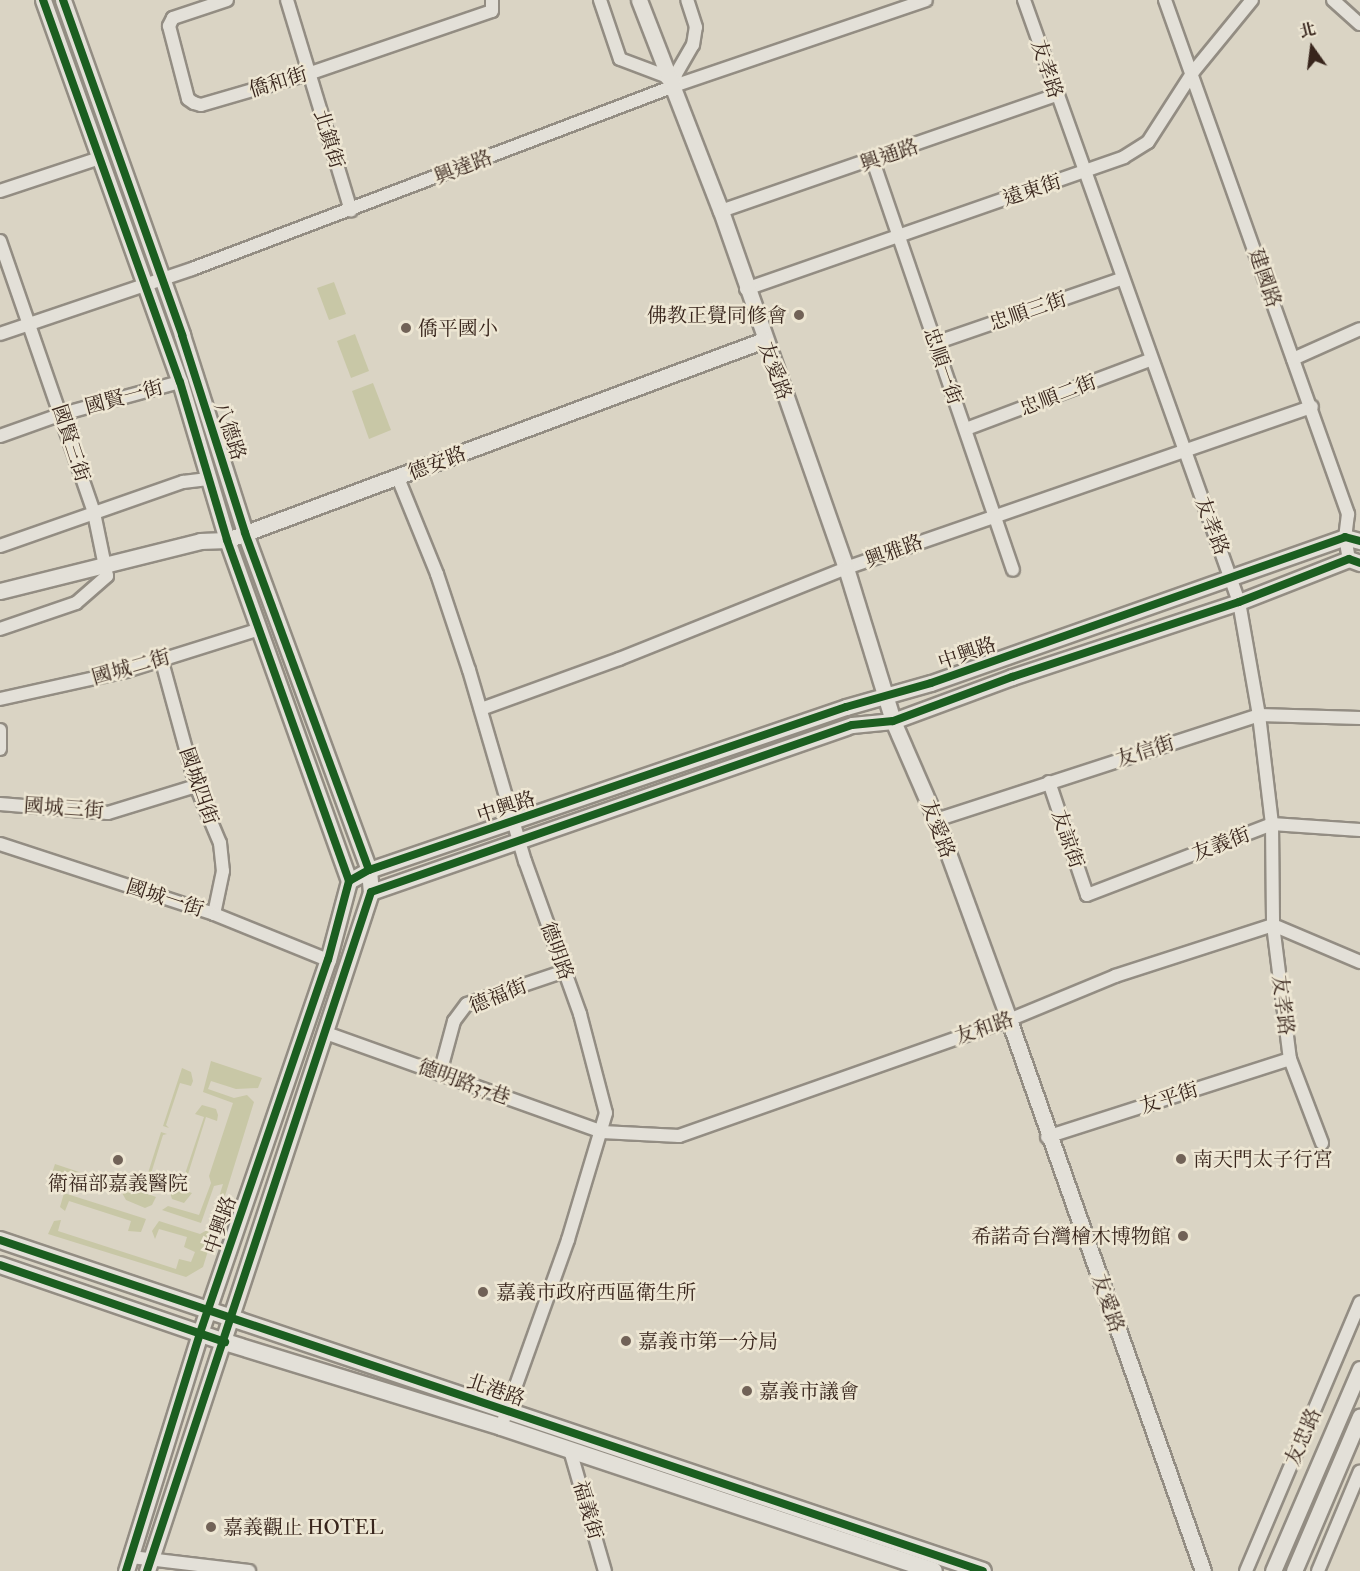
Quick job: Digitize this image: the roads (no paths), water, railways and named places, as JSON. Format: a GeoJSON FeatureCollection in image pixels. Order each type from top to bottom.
{"type":"FeatureCollection","features":[{"type":"Feature","properties":{"kind":"main road","name":"北港路"},"geometry":{"type":"LineString","coordinates":[[0,1240],[965,1568],[982,1571]]}},
{"type":"Feature","properties":{"kind":"main road","name":"北港路"},"geometry":{"type":"LineString","coordinates":[[0,1265],[225,1342],[501,1427],[934,1571]]}},
{"type":"Feature","properties":{"kind":"street","name":"八德路"},"geometry":{"type":"LineString","coordinates":[[43,0],[180,382],[206,479],[227,540],[350,881]]}},
{"type":"Feature","properties":{"kind":"street","name":"八德路"},"geometry":{"type":"LineString","coordinates":[[63,0],[162,279],[245,533],[369,870],[371,892]]}},
{"type":"Feature","properties":{"kind":"street","name":"僑和街"},"geometry":{"type":"LineString","coordinates":[[227,0],[173,18],[170,26],[189,99],[201,105],[308,74],[492,11],[492,0]]}},
{"type":"Feature","properties":{"kind":"street","name":"北鎮街"},"geometry":{"type":"LineString","coordinates":[[287,0],[351,210]]}},
{"type":"Feature","properties":{"kind":"street"},"geometry":{"type":"LineString","coordinates":[[600,0],[620,59],[665,76],[674,86]]}},
{"type":"Feature","properties":{"kind":"street","name":"友愛路"},"geometry":{"type":"LineString","coordinates":[[639,0],[721,211],[746,289],[846,568],[893,721],[936,820],[1009,1020],[1047,1137],[1203,1571]]}},
{"type":"Feature","properties":{"kind":"street"},"geometry":{"type":"LineString","coordinates":[[674,86],[676,74],[693,45],[696,27],[687,0]]}},
{"type":"Feature","properties":{"kind":"street","name":"興達路"},"geometry":{"type":"LineString","coordinates":[[0,334],[162,279],[351,210],[674,86],[926,0]]}},
{"type":"Feature","properties":{"kind":"street","name":"友孝路"},"geometry":{"type":"LineString","coordinates":[[1024,0],[1121,279],[1239,602],[1259,715],[1272,824],[1273,925],[1290,1059],[1322,1143]]}},
{"type":"Feature","properties":{"kind":"street","name":"建國路"},"geometry":{"type":"LineString","coordinates":[[1165,0],[1193,72],[1293,359],[1312,407],[1348,514],[1345,537],[1355,561]]}},
{"type":"Feature","properties":{"kind":"street","name":"遠東街"},"geometry":{"type":"LineString","coordinates":[[746,289],[898,234],[1084,173],[1124,157],[1148,142],[1193,72],[1252,0]]}},
{"type":"Feature","properties":{"kind":"street"},"geometry":{"type":"LineString","coordinates":[[1333,0],[1360,24]]}},
{"type":"Feature","properties":{"kind":"street","name":"興通路"},"geometry":{"type":"LineString","coordinates":[[721,211],[873,161],[1056,95]]}},
{"type":"Feature","properties":{"kind":"street"},"geometry":{"type":"LineString","coordinates":[[0,191],[100,158]]}},
{"type":"Feature","properties":{"kind":"street","name":"忠順一街"},"geometry":{"type":"LineString","coordinates":[[873,161],[996,514],[1013,570]]}},
{"type":"Feature","properties":{"kind":"street","name":"國賢三街"},"geometry":{"type":"LineString","coordinates":[[0,241],[62,414],[94,513],[105,566]]}},
{"type":"Feature","properties":{"kind":"street","name":"忠順三街"},"geometry":{"type":"LineString","coordinates":[[935,343],[1121,279]]}},
{"type":"Feature","properties":{"kind":"street"},"geometry":{"type":"LineString","coordinates":[[1293,359],[1360,329]]}},
{"type":"Feature","properties":{"kind":"street","name":"德安路"},"geometry":{"type":"LineString","coordinates":[[0,591],[200,541],[227,540],[764,340]]}},
{"type":"Feature","properties":{"kind":"street","name":"忠順二街"},"geometry":{"type":"LineString","coordinates":[[966,429],[1150,360]]}},
{"type":"Feature","properties":{"kind":"street","name":"國賢一街"},"geometry":{"type":"LineString","coordinates":[[0,436],[62,414],[180,382]]}},
{"type":"Feature","properties":{"kind":"street","name":"興雅路"},"geometry":{"type":"LineString","coordinates":[[481,709],[619,659],[846,568],[996,514],[1312,407]]}},
{"type":"Feature","properties":{"kind":"street","name":"德明路"},"geometry":{"type":"LineString","coordinates":[[398,477],[437,574],[481,709],[519,842],[565,971],[606,1113],[602,1132],[501,1427]]}},
{"type":"Feature","properties":{"kind":"street"},"geometry":{"type":"LineString","coordinates":[[0,546],[183,482],[206,479]]}},
{"type":"Feature","properties":{"kind":"street"},"geometry":{"type":"LineString","coordinates":[[1345,537],[1360,542]]}},
{"type":"Feature","properties":{"kind":"street","name":"中興路"},"geometry":{"type":"LineString","coordinates":[[129,1564],[200,1333],[328,960],[350,881],[369,870],[513,823],[846,707],[886,698],[1345,537]]}},
{"type":"Feature","properties":{"kind":"street","name":"中興路"},"geometry":{"type":"LineString","coordinates":[[149,1565],[233,1319],[371,892],[852,725],[893,721],[1012,677],[1355,561]]}},
{"type":"Feature","properties":{"kind":"street"},"geometry":{"type":"LineString","coordinates":[[0,629],[76,603],[107,576],[105,566]]}},
{"type":"Feature","properties":{"kind":"street","name":"國城二街"},"geometry":{"type":"LineString","coordinates":[[0,699],[126,671],[161,658],[260,629]]}},
{"type":"Feature","properties":{"kind":"street","name":"國城四街"},"geometry":{"type":"LineString","coordinates":[[161,658],[196,786],[220,843],[223,871],[214,914]]}},
{"type":"Feature","properties":{"kind":"street","name":"友信街"},"geometry":{"type":"LineString","coordinates":[[936,820],[1259,715],[1360,718]]}},
{"type":"Feature","properties":{"kind":"street"},"geometry":{"type":"LineString","coordinates":[[0,730],[0,749]]}},
{"type":"Feature","properties":{"kind":"street","name":"友諒街"},"geometry":{"type":"LineString","coordinates":[[1048,782],[1087,896]]}},
{"type":"Feature","properties":{"kind":"street","name":"國城三街"},"geometry":{"type":"LineString","coordinates":[[0,804],[108,813],[196,786]]}},
{"type":"Feature","properties":{"kind":"street","name":"友義街"},"geometry":{"type":"LineString","coordinates":[[1087,896],[1272,824],[1360,830]]}},
{"type":"Feature","properties":{"kind":"street","name":"國城一街"},"geometry":{"type":"LineString","coordinates":[[0,844],[214,914],[328,960]]}},
{"type":"Feature","properties":{"kind":"street"},"geometry":{"type":"LineString","coordinates":[[350,881],[371,892]]}},
{"type":"Feature","properties":{"kind":"street"},"geometry":{"type":"LineString","coordinates":[[1273,925],[1360,962]]}},
{"type":"Feature","properties":{"kind":"street","name":"友和路"},"geometry":{"type":"LineString","coordinates":[[602,1132],[679,1136],[1009,1020],[1114,975],[1273,925]]}},
{"type":"Feature","properties":{"kind":"street","name":"德福街"},"geometry":{"type":"LineString","coordinates":[[440,1073],[454,1021],[467,1004],[565,971]]}},
{"type":"Feature","properties":{"kind":"street","name":"德明路37巷"},"geometry":{"type":"LineString","coordinates":[[326,1033],[602,1132]]}},
{"type":"Feature","properties":{"kind":"street","name":"友平街"},"geometry":{"type":"LineString","coordinates":[[1047,1137],[1290,1059]]}},
{"type":"Feature","properties":{"kind":"street","name":"友忠路"},"geometry":{"type":"LineString","coordinates":[[1246,1571],[1360,1302]]}},
{"type":"Feature","properties":{"kind":"street","name":"友忠路"},"geometry":{"type":"LineString","coordinates":[[1273,1571],[1360,1369]]}},
{"type":"Feature","properties":{"kind":"street"},"geometry":{"type":"LineString","coordinates":[[1294,1571],[1360,1416]]}},
{"type":"Feature","properties":{"kind":"street","name":"福義街"},"geometry":{"type":"LineString","coordinates":[[570,1450],[605,1571]]}},
{"type":"Feature","properties":{"kind":"street"},"geometry":{"type":"LineString","coordinates":[[1318,1571],[1360,1471]]}},
{"type":"Feature","properties":{"kind":"street"},"geometry":{"type":"LineString","coordinates":[[129,1564],[249,1571]]}},
{"type":"Feature","properties":{"kind":"place","name":"佛教正覺同修會"},"geometry":{"type":"Point","coordinates":[799,315]}},
{"type":"Feature","properties":{"kind":"place","name":"僑平國小"},"geometry":{"type":"Point","coordinates":[406,328]}},
{"type":"Feature","properties":{"kind":"place","name":"南天門太子行宮"},"geometry":{"type":"Point","coordinates":[1181,1159]}},
{"type":"Feature","properties":{"kind":"place","name":"衛福部嘉義醫院"},"geometry":{"type":"Point","coordinates":[118,1160]}},
{"type":"Feature","properties":{"kind":"place","name":"希諾奇台灣檜木博物館"},"geometry":{"type":"Point","coordinates":[1183,1236]}},
{"type":"Feature","properties":{"kind":"place","name":"嘉義市政府西區衛生所"},"geometry":{"type":"Point","coordinates":[483,1292]}},
{"type":"Feature","properties":{"kind":"place","name":"嘉義市第一分局"},"geometry":{"type":"Point","coordinates":[626,1341]}},
{"type":"Feature","properties":{"kind":"place","name":"嘉義市議會"},"geometry":{"type":"Point","coordinates":[747,1391]}},
{"type":"Feature","properties":{"kind":"place","name":"嘉義觀止 HOTEL"},"geometry":{"type":"Point","coordinates":[211,1527]}}]}
